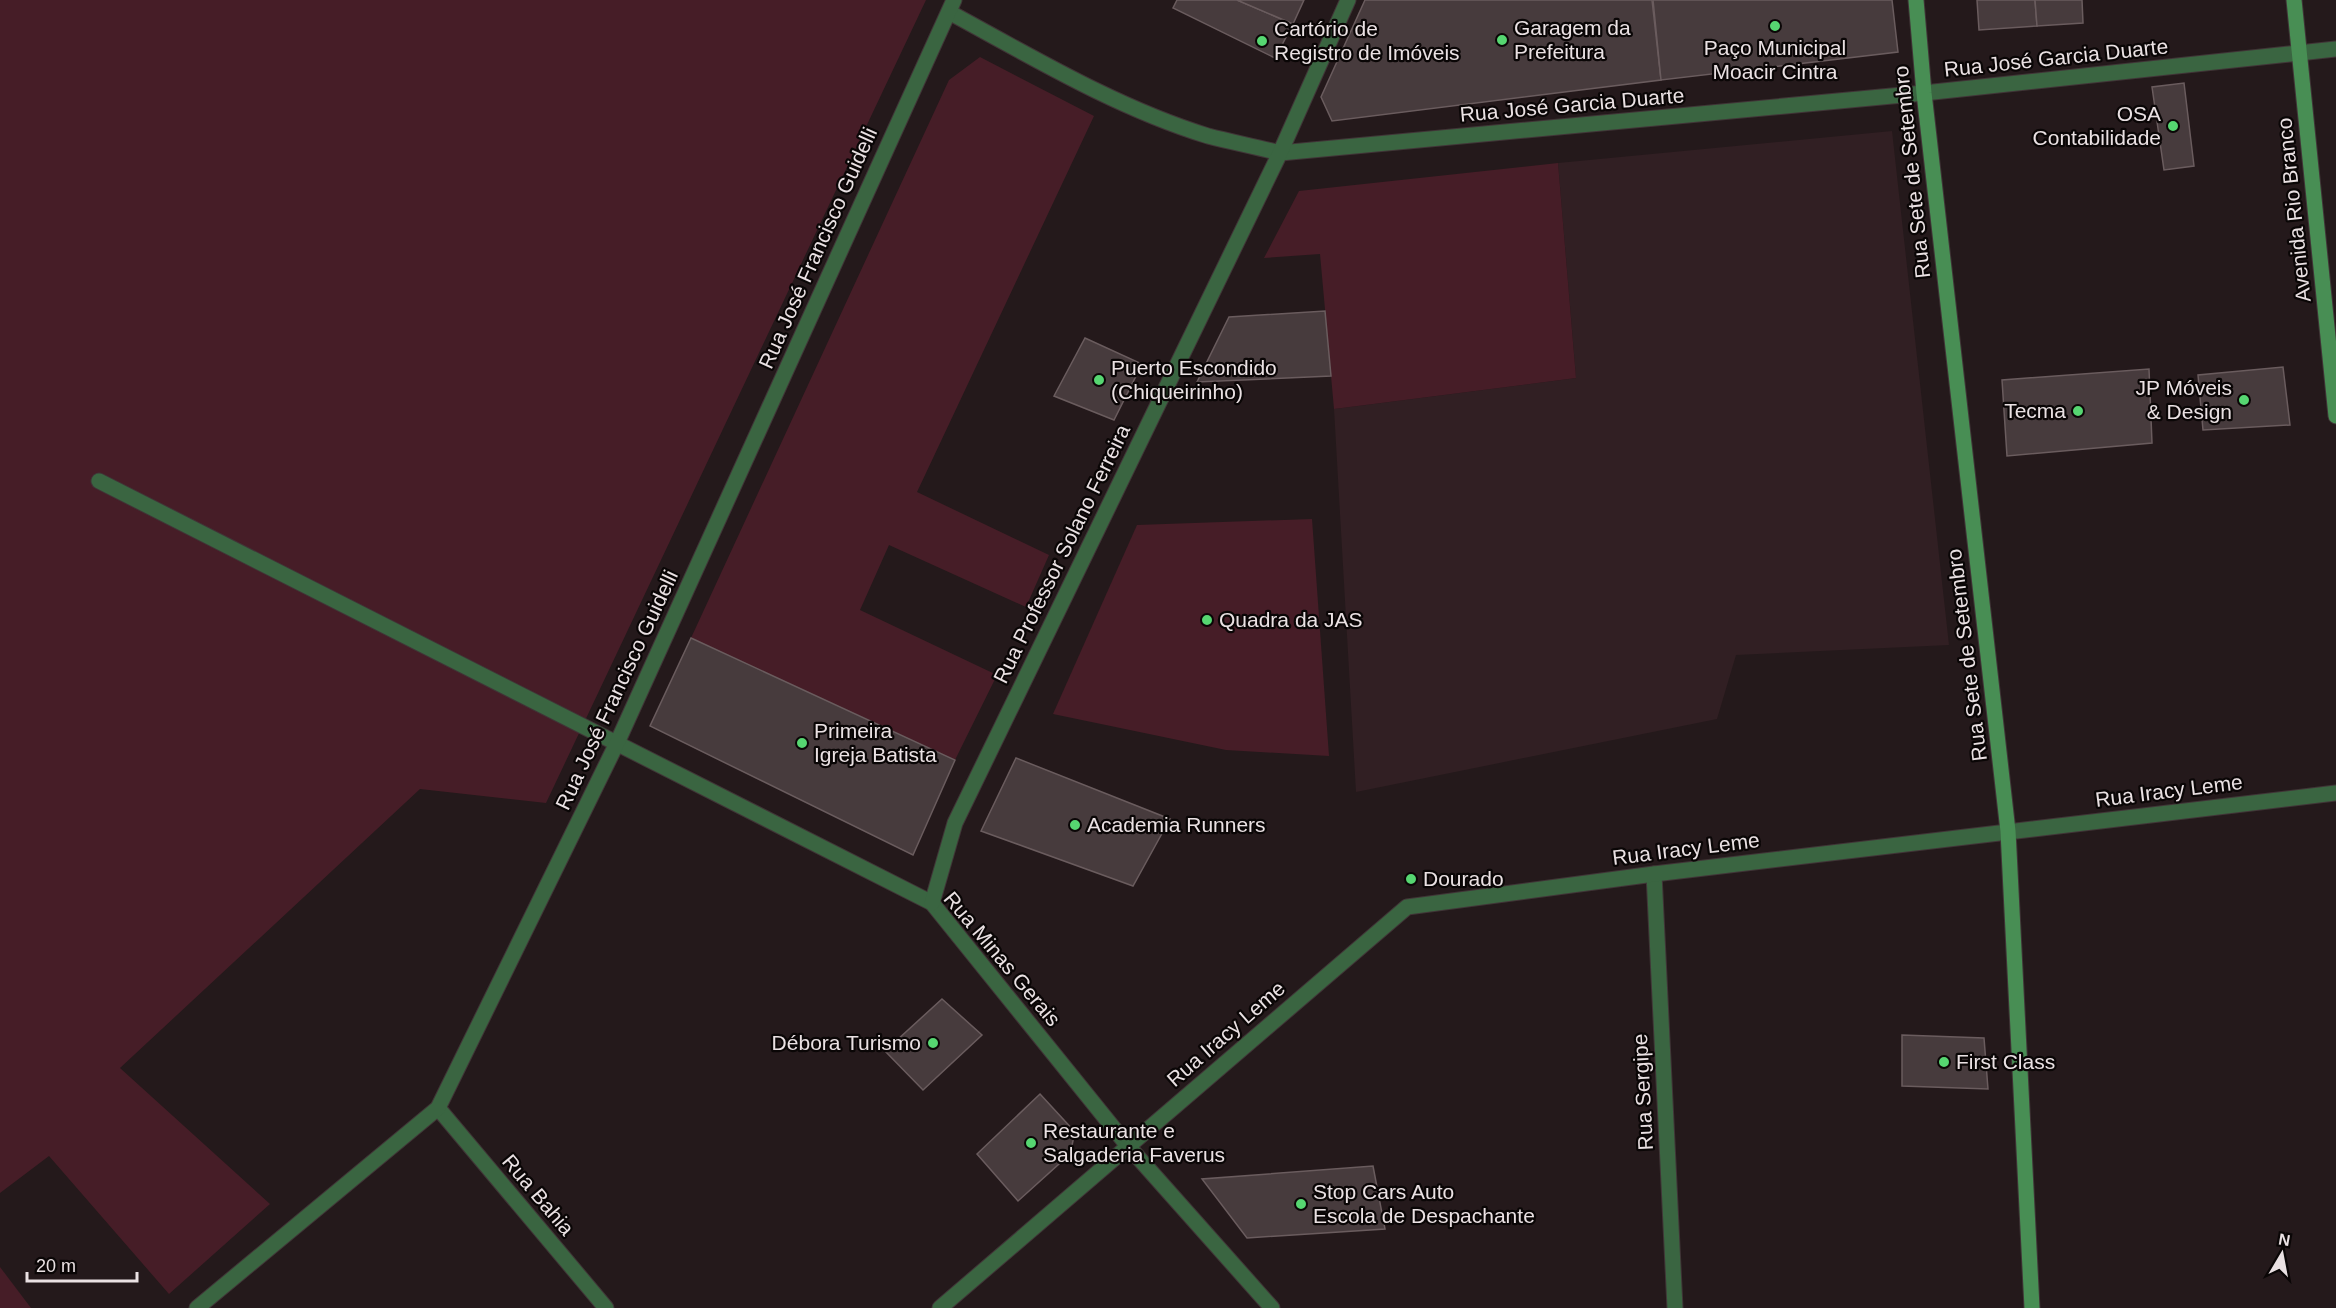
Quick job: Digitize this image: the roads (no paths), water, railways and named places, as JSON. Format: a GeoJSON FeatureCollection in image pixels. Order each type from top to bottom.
{"type":"FeatureCollection","features":[{"type":"Feature","properties":{"kind":"main road","name":"Rua Sete de Setembro"},"geometry":{"type":"LineString","coordinates":[[1916,0],[1924,93],[2008,831],[2032,1308]]}},
{"type":"Feature","properties":{"kind":"main road","name":"Avenida Rio Branco"},"geometry":{"type":"LineString","coordinates":[[2294,0],[2336,416]]}},
{"type":"Feature","properties":{"kind":"street","name":"Rua Professor Solano Ferreira"},"geometry":{"type":"LineString","coordinates":[[933,903],[955,822],[1280,153],[1348,0]]}},
{"type":"Feature","properties":{"kind":"street","name":"Rua José Garcia Duarte"},"geometry":{"type":"LineString","coordinates":[[951,6],[1073,79],[1147,113],[1208,135],[1280,153],[1924,93],[2336,49]]}},
{"type":"Feature","properties":{"kind":"street","name":"Rua José Francisco Guidelli"},"geometry":{"type":"LineString","coordinates":[[197,1308],[438,1108],[617,743],[951,6]]}},
{"type":"Feature","properties":{"kind":"street","name":"Rua Minas Gerais"},"geometry":{"type":"LineString","coordinates":[[99,481],[933,903],[1128,1146],[1272,1308]]}},
{"type":"Feature","properties":{"kind":"street","name":"Rua Iracy Leme"},"geometry":{"type":"LineString","coordinates":[[940,1308],[1407,907],[1654,874],[2336,793]]}},
{"type":"Feature","properties":{"kind":"street","name":"Rua Sergipe"},"geometry":{"type":"LineString","coordinates":[[1654,874],[1675,1308]]}},
{"type":"Feature","properties":{"kind":"street","name":"Rua Bahia"},"geometry":{"type":"LineString","coordinates":[[438,1108],[606,1308]]}},
{"type":"Feature","properties":{"kind":"place","name":"Paço Municipal Moacir Cintra"},"geometry":{"type":"Point","coordinates":[1775,26]}},
{"type":"Feature","properties":{"kind":"place","name":"Garagem da Prefeitura"},"geometry":{"type":"Point","coordinates":[1502,40]}},
{"type":"Feature","properties":{"kind":"place","name":"Cartório de Registro de Imóveis"},"geometry":{"type":"Point","coordinates":[1262,41]}},
{"type":"Feature","properties":{"kind":"place","name":"OSA Contabilidade"},"geometry":{"type":"Point","coordinates":[2173,126]}},
{"type":"Feature","properties":{"kind":"place","name":"Puerto Escondido (Chiqueirinho)"},"geometry":{"type":"Point","coordinates":[1099,380]}},
{"type":"Feature","properties":{"kind":"place","name":"JP Móveis & Design"},"geometry":{"type":"Point","coordinates":[2244,400]}},
{"type":"Feature","properties":{"kind":"place","name":"Tecma"},"geometry":{"type":"Point","coordinates":[2078,411]}},
{"type":"Feature","properties":{"kind":"place","name":"Quadra da JAS"},"geometry":{"type":"Point","coordinates":[1207,620]}},
{"type":"Feature","properties":{"kind":"place","name":"Primeira Igreja Batista"},"geometry":{"type":"Point","coordinates":[802,743]}},
{"type":"Feature","properties":{"kind":"place","name":"Academia Runners"},"geometry":{"type":"Point","coordinates":[1075,825]}},
{"type":"Feature","properties":{"kind":"place","name":"Dourado"},"geometry":{"type":"Point","coordinates":[1411,879]}},
{"type":"Feature","properties":{"kind":"place","name":"Débora Turismo"},"geometry":{"type":"Point","coordinates":[933,1043]}},
{"type":"Feature","properties":{"kind":"place","name":"First Class"},"geometry":{"type":"Point","coordinates":[1944,1062]}},
{"type":"Feature","properties":{"kind":"place","name":"Restaurante e Salgaderia Faverus"},"geometry":{"type":"Point","coordinates":[1031,1143]}},
{"type":"Feature","properties":{"kind":"place","name":"Stop Cars Auto Escola de Despachante"},"geometry":{"type":"Point","coordinates":[1301,1204]}}]}
